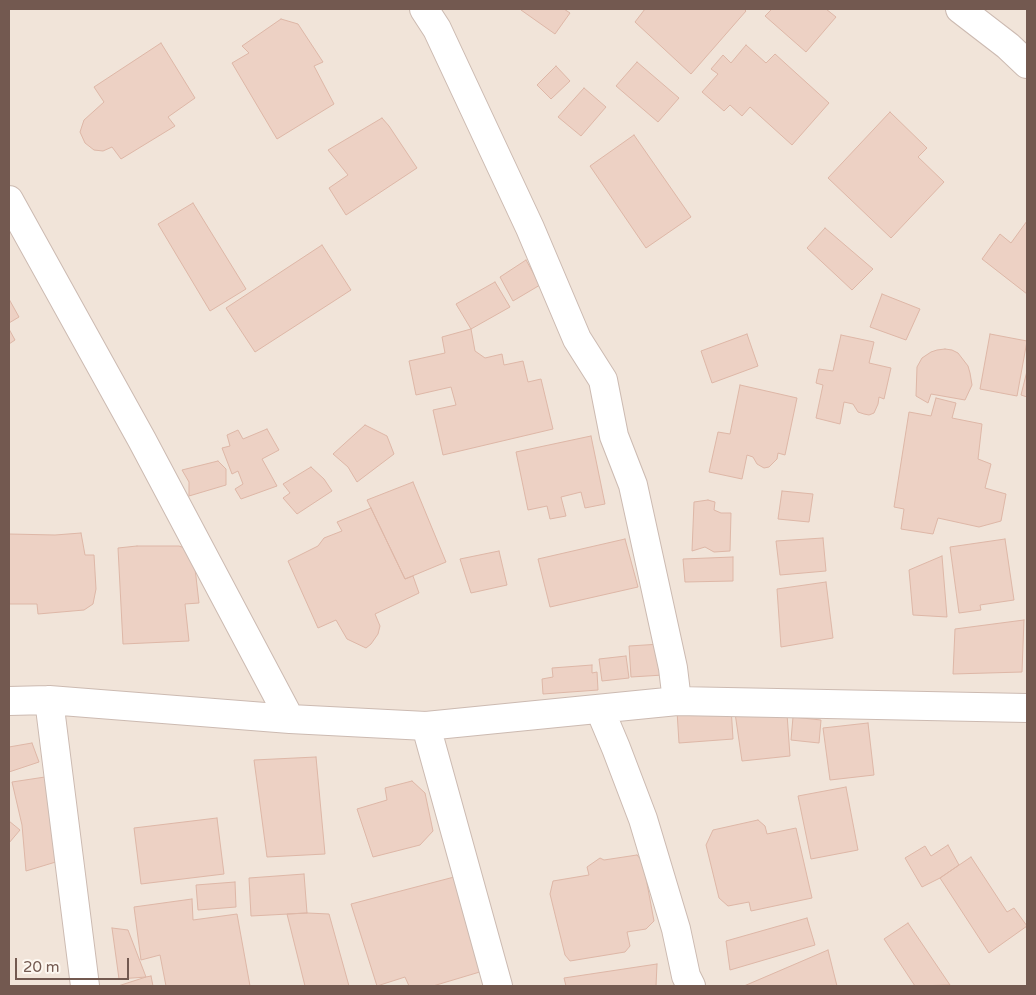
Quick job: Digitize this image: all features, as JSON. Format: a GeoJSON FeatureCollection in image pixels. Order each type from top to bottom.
{"type":"FeatureCollection","features":[{"type":"Feature","properties":{"kind":"street"},"geometry":{"type":"LineString","coordinates":[[424,9],[437,29],[526,218],[577,339],[603,380],[614,436],[633,485],[673,668],[678,702]]}},
{"type":"Feature","properties":{"kind":"street"},"geometry":{"type":"LineString","coordinates":[[960,9],[1008,46],[1027,64]]}},
{"type":"Feature","properties":{"kind":"street"},"geometry":{"type":"LineString","coordinates":[[9,200],[142,440],[290,719]]}},
{"type":"Feature","properties":{"kind":"street"},"geometry":{"type":"LineString","coordinates":[[9,701],[50,700],[290,719],[426,726],[678,702],[1027,708]]}},
{"type":"Feature","properties":{"kind":"street"},"geometry":{"type":"LineString","coordinates":[[50,700],[85,986]]}},
{"type":"Feature","properties":{"kind":"street"},"geometry":{"type":"LineString","coordinates":[[600,710],[643,819],[676,929],[686,976],[691,986]]}},
{"type":"Feature","properties":{"kind":"street"},"geometry":{"type":"LineString","coordinates":[[426,726],[498,986]]}},
{"type":"Feature","properties":{"kind":"shaded area"},"geometry":{"type":"Polygon","coordinates":[[[9,9],[1027,9],[1027,986],[9,986],[9,9]]]}},
{"type":"Feature","properties":{"kind":"building"},"geometry":{"type":"Polygon","coordinates":[[[522,9],[564,9],[570,13],[555,34],[522,9]]]}},
{"type":"Feature","properties":{"kind":"building"},"geometry":{"type":"Polygon","coordinates":[[[645,9],[744,9],[746,11],[691,74],[635,22],[645,9]]]}},
{"type":"Feature","properties":{"kind":"building"},"geometry":{"type":"Polygon","coordinates":[[[772,9],[826,9],[836,17],[806,52],[765,16],[772,9]]]}},
{"type":"Feature","properties":{"kind":"building"},"geometry":{"type":"Polygon","coordinates":[[[281,19],[298,24],[323,62],[314,66],[334,104],[277,139],[232,63],[249,53],[242,46],[281,19]]]}},
{"type":"Feature","properties":{"kind":"building"},"geometry":{"type":"Polygon","coordinates":[[[161,43],[195,98],[168,117],[175,126],[121,159],[112,147],[103,151],[94,150],[85,143],[80,132],[84,120],[104,102],[94,87],[161,43]]]}},
{"type":"Feature","properties":{"kind":"building"},"geometry":{"type":"Polygon","coordinates":[[[746,45],[766,63],[775,54],[829,103],[792,145],[750,107],[742,116],[730,105],[724,111],[702,92],[718,74],[711,69],[723,55],[731,63],[746,45]]]}},
{"type":"Feature","properties":{"kind":"building"},"geometry":{"type":"Polygon","coordinates":[[[637,62],[679,98],[658,122],[616,86],[637,62]]]}},
{"type":"Feature","properties":{"kind":"building"},"geometry":{"type":"Polygon","coordinates":[[[556,66],[570,81],[551,99],[537,85],[556,66]]]}},
{"type":"Feature","properties":{"kind":"building"},"geometry":{"type":"Polygon","coordinates":[[[584,88],[606,107],[581,136],[558,117],[584,88]]]}},
{"type":"Feature","properties":{"kind":"building"},"geometry":{"type":"Polygon","coordinates":[[[890,112],[927,148],[918,157],[944,182],[891,238],[828,178],[890,112]]]}},
{"type":"Feature","properties":{"kind":"building"},"geometry":{"type":"Polygon","coordinates":[[[382,118],[417,168],[346,215],[329,188],[348,175],[328,150],[382,118]]]}},
{"type":"Feature","properties":{"kind":"building"},"geometry":{"type":"Polygon","coordinates":[[[634,135],[691,217],[646,248],[590,166],[634,135]]]}},
{"type":"Feature","properties":{"kind":"building"},"geometry":{"type":"Polygon","coordinates":[[[193,203],[246,289],[210,311],[158,224],[193,203]]]}},
{"type":"Feature","properties":{"kind":"building"},"geometry":{"type":"Polygon","coordinates":[[[1027,221],[1027,294],[982,259],[1000,234],[1011,243],[1027,221]]]}},
{"type":"Feature","properties":{"kind":"building"},"geometry":{"type":"Polygon","coordinates":[[[825,228],[873,269],[852,290],[807,248],[825,228]]]}},
{"type":"Feature","properties":{"kind":"building"},"geometry":{"type":"Polygon","coordinates":[[[322,245],[351,290],[255,352],[226,308],[322,245]]]}},
{"type":"Feature","properties":{"kind":"building"},"geometry":{"type":"Polygon","coordinates":[[[526,260],[540,285],[513,301],[500,277],[526,260]]]}},
{"type":"Feature","properties":{"kind":"building"},"geometry":{"type":"Polygon","coordinates":[[[495,282],[510,307],[471,329],[456,304],[495,282]]]}},
{"type":"Feature","properties":{"kind":"building"},"geometry":{"type":"Polygon","coordinates":[[[882,294],[920,309],[906,340],[870,327],[882,294]]]}},
{"type":"Feature","properties":{"kind":"building"},"geometry":{"type":"Polygon","coordinates":[[[9,299],[19,317],[9,323],[9,299]]]}},
{"type":"Feature","properties":{"kind":"building"},"geometry":{"type":"Polygon","coordinates":[[[9,329],[15,340],[9,344],[9,329]]]}},
{"type":"Feature","properties":{"kind":"building"},"geometry":{"type":"Polygon","coordinates":[[[471,329],[475,351],[485,358],[502,354],[504,365],[523,361],[528,382],[541,379],[553,429],[443,455],[433,410],[456,405],[451,387],[416,395],[409,361],[445,353],[442,337],[471,329]]]}},
{"type":"Feature","properties":{"kind":"building"},"geometry":{"type":"Polygon","coordinates":[[[747,334],[758,366],[712,383],[701,351],[747,334]]]}},
{"type":"Feature","properties":{"kind":"building"},"geometry":{"type":"Polygon","coordinates":[[[990,334],[1027,341],[1017,396],[980,389],[990,334]]]}},
{"type":"Feature","properties":{"kind":"building"},"geometry":{"type":"Polygon","coordinates":[[[841,335],[874,342],[869,363],[891,368],[884,399],[879,397],[874,413],[869,415],[858,412],[853,404],[844,402],[840,424],[816,418],[823,385],[816,383],[819,369],[833,371],[841,335]]]}},
{"type":"Feature","properties":{"kind":"building"},"geometry":{"type":"Polygon","coordinates":[[[945,349],[958,353],[968,366],[972,385],[965,400],[931,394],[928,403],[916,396],[917,367],[922,358],[931,352],[945,349]]]}},
{"type":"Feature","properties":{"kind":"building"},"geometry":{"type":"Polygon","coordinates":[[[1027,371],[1027,397],[1021,395],[1027,371]]]}},
{"type":"Feature","properties":{"kind":"building"},"geometry":{"type":"Polygon","coordinates":[[[740,385],[797,398],[785,455],[778,453],[777,459],[769,467],[764,468],[757,464],[753,457],[747,455],[742,479],[709,472],[718,432],[730,434],[740,385]]]}},
{"type":"Feature","properties":{"kind":"building"},"geometry":{"type":"Polygon","coordinates":[[[936,398],[956,403],[952,418],[982,424],[978,459],[991,464],[985,488],[1006,494],[1001,521],[979,527],[938,518],[933,534],[901,529],[904,509],[894,507],[909,412],[931,416],[936,398]]]}},
{"type":"Feature","properties":{"kind":"building"},"geometry":{"type":"Polygon","coordinates":[[[365,425],[387,436],[394,454],[357,482],[348,467],[333,454],[365,425]]]}},
{"type":"Feature","properties":{"kind":"building"},"geometry":{"type":"Polygon","coordinates":[[[267,429],[279,450],[262,459],[277,486],[241,499],[235,489],[243,484],[238,471],[232,474],[222,448],[230,446],[227,435],[238,430],[243,439],[267,429]]]}},
{"type":"Feature","properties":{"kind":"building"},"geometry":{"type":"Polygon","coordinates":[[[591,436],[605,504],[585,508],[581,492],[561,497],[566,516],[550,519],[547,506],[528,510],[516,452],[591,436]]]}},
{"type":"Feature","properties":{"kind":"building"},"geometry":{"type":"Polygon","coordinates":[[[218,461],[226,469],[226,485],[189,496],[189,482],[182,470],[218,461]]]}},
{"type":"Feature","properties":{"kind":"building"},"geometry":{"type":"Polygon","coordinates":[[[311,467],[324,479],[332,491],[297,514],[283,498],[290,493],[283,484],[311,467]]]}},
{"type":"Feature","properties":{"kind":"building"},"geometry":{"type":"Polygon","coordinates":[[[413,482],[446,562],[405,579],[367,500],[413,482]]]}},
{"type":"Feature","properties":{"kind":"building"},"geometry":{"type":"Polygon","coordinates":[[[782,491],[813,494],[809,522],[778,519],[782,491]]]}},
{"type":"Feature","properties":{"kind":"building"},"geometry":{"type":"Polygon","coordinates":[[[708,500],[715,502],[714,510],[721,513],[731,513],[730,551],[714,552],[705,547],[692,551],[694,502],[708,500]]]}},
{"type":"Feature","properties":{"kind":"building"},"geometry":{"type":"Polygon","coordinates":[[[371,508],[405,579],[413,576],[419,593],[375,614],[380,626],[378,634],[366,648],[347,639],[336,620],[318,628],[288,561],[318,546],[324,538],[342,531],[337,522],[371,508]]]}},
{"type":"Feature","properties":{"kind":"building"},"geometry":{"type":"Polygon","coordinates":[[[81,533],[85,555],[94,555],[96,589],[93,604],[84,610],[38,614],[37,604],[9,604],[9,534],[55,535],[81,533]]]}},
{"type":"Feature","properties":{"kind":"building"},"geometry":{"type":"Polygon","coordinates":[[[823,538],[826,571],[780,575],[776,541],[823,538]]]}},
{"type":"Feature","properties":{"kind":"building"},"geometry":{"type":"Polygon","coordinates":[[[625,539],[638,587],[550,607],[538,559],[625,539]]]}},
{"type":"Feature","properties":{"kind":"building"},"geometry":{"type":"Polygon","coordinates":[[[1005,539],[1014,600],[980,605],[981,610],[959,613],[950,547],[1005,539]]]}},
{"type":"Feature","properties":{"kind":"building"},"geometry":{"type":"Polygon","coordinates":[[[179,546],[193,551],[199,603],[185,604],[189,641],[123,644],[118,548],[179,546]]]}},
{"type":"Feature","properties":{"kind":"building"},"geometry":{"type":"Polygon","coordinates":[[[499,551],[507,585],[471,593],[460,559],[499,551]]]}},
{"type":"Feature","properties":{"kind":"building"},"geometry":{"type":"Polygon","coordinates":[[[942,556],[947,617],[913,615],[909,570],[942,556]]]}},
{"type":"Feature","properties":{"kind":"building"},"geometry":{"type":"Polygon","coordinates":[[[733,557],[733,581],[685,582],[683,559],[733,557]]]}},
{"type":"Feature","properties":{"kind":"building"},"geometry":{"type":"Polygon","coordinates":[[[826,582],[833,638],[781,647],[777,589],[826,582]]]}},
{"type":"Feature","properties":{"kind":"building"},"geometry":{"type":"Polygon","coordinates":[[[1024,620],[1022,672],[953,674],[955,629],[1024,620]]]}},
{"type":"Feature","properties":{"kind":"building"},"geometry":{"type":"Polygon","coordinates":[[[661,644],[663,675],[631,677],[629,646],[661,644]]]}},
{"type":"Feature","properties":{"kind":"building"},"geometry":{"type":"Polygon","coordinates":[[[626,656],[629,678],[602,681],[599,659],[626,656]]]}},
{"type":"Feature","properties":{"kind":"building"},"geometry":{"type":"Polygon","coordinates":[[[592,665],[592,673],[597,672],[598,690],[543,694],[542,679],[553,677],[552,668],[592,665]]]}},
{"type":"Feature","properties":{"kind":"building"},"geometry":{"type":"Polygon","coordinates":[[[731,707],[733,739],[679,743],[677,711],[731,707]]]}},
{"type":"Feature","properties":{"kind":"building"},"geometry":{"type":"Polygon","coordinates":[[[735,713],[787,714],[790,756],[742,761],[735,713]]]}},
{"type":"Feature","properties":{"kind":"building"},"geometry":{"type":"Polygon","coordinates":[[[793,717],[821,720],[819,743],[791,740],[793,717]]]}},
{"type":"Feature","properties":{"kind":"building"},"geometry":{"type":"Polygon","coordinates":[[[868,723],[874,775],[830,780],[823,728],[868,723]]]}},
{"type":"Feature","properties":{"kind":"building"},"geometry":{"type":"Polygon","coordinates":[[[32,743],[39,762],[9,772],[9,747],[32,743]]]}},
{"type":"Feature","properties":{"kind":"building"},"geometry":{"type":"Polygon","coordinates":[[[316,757],[325,854],[267,857],[254,760],[316,757]]]}},
{"type":"Feature","properties":{"kind":"building"},"geometry":{"type":"Polygon","coordinates":[[[45,777],[59,861],[26,871],[22,825],[12,782],[45,777]]]}},
{"type":"Feature","properties":{"kind":"building"},"geometry":{"type":"Polygon","coordinates":[[[412,781],[425,793],[433,831],[420,845],[373,857],[357,809],[387,800],[385,788],[412,781]]]}},
{"type":"Feature","properties":{"kind":"building"},"geometry":{"type":"Polygon","coordinates":[[[846,787],[858,850],[811,859],[798,796],[846,787]]]}},
{"type":"Feature","properties":{"kind":"building"},"geometry":{"type":"Polygon","coordinates":[[[217,818],[224,874],[141,884],[134,828],[217,818]]]}},
{"type":"Feature","properties":{"kind":"building"},"geometry":{"type":"Polygon","coordinates":[[[758,820],[765,826],[767,834],[796,828],[812,898],[751,911],[749,902],[728,906],[719,898],[706,845],[713,830],[758,820]]]}},
{"type":"Feature","properties":{"kind":"building"},"geometry":{"type":"Polygon","coordinates":[[[9,821],[20,830],[9,843],[9,821]]]}},
{"type":"Feature","properties":{"kind":"building"},"geometry":{"type":"Polygon","coordinates":[[[948,845],[959,865],[922,887],[905,858],[925,846],[931,856],[948,845]]]}},
{"type":"Feature","properties":{"kind":"building"},"geometry":{"type":"Polygon","coordinates":[[[637,855],[643,862],[654,921],[646,929],[627,932],[630,946],[625,952],[570,961],[565,955],[550,894],[553,881],[589,875],[587,867],[600,858],[604,860],[637,855]]]}},
{"type":"Feature","properties":{"kind":"building"},"geometry":{"type":"Polygon","coordinates":[[[971,857],[1007,912],[1014,908],[1027,926],[989,953],[940,878],[971,857]]]}},
{"type":"Feature","properties":{"kind":"building"},"geometry":{"type":"Polygon","coordinates":[[[304,874],[307,913],[251,916],[249,878],[304,874]]]}},
{"type":"Feature","properties":{"kind":"building"},"geometry":{"type":"Polygon","coordinates":[[[458,876],[483,971],[433,986],[409,986],[405,977],[377,986],[351,904],[458,876]]]}},
{"type":"Feature","properties":{"kind":"building"},"geometry":{"type":"Polygon","coordinates":[[[235,882],[236,907],[198,910],[196,885],[235,882]]]}},
{"type":"Feature","properties":{"kind":"building"},"geometry":{"type":"Polygon","coordinates":[[[192,899],[193,920],[237,914],[250,986],[166,986],[160,955],[141,960],[134,907],[192,899]]]}},
{"type":"Feature","properties":{"kind":"building"},"geometry":{"type":"Polygon","coordinates":[[[287,914],[329,914],[349,986],[305,986],[287,914]]]}},
{"type":"Feature","properties":{"kind":"building"},"geometry":{"type":"Polygon","coordinates":[[[807,918],[815,945],[730,970],[726,941],[807,918]]]}},
{"type":"Feature","properties":{"kind":"building"},"geometry":{"type":"Polygon","coordinates":[[[908,923],[950,985],[915,986],[884,939],[908,923]]]}},
{"type":"Feature","properties":{"kind":"building"},"geometry":{"type":"Polygon","coordinates":[[[112,928],[128,930],[146,977],[119,979],[112,928]]]}},
{"type":"Feature","properties":{"kind":"building"},"geometry":{"type":"Polygon","coordinates":[[[828,950],[837,986],[744,986],[828,950]]]}},
{"type":"Feature","properties":{"kind":"building"},"geometry":{"type":"Polygon","coordinates":[[[657,964],[656,986],[566,986],[564,978],[657,964]]]}},
{"type":"Feature","properties":{"kind":"building"},"geometry":{"type":"Polygon","coordinates":[[[151,976],[153,986],[118,986],[146,977],[151,976]]]}}]}
